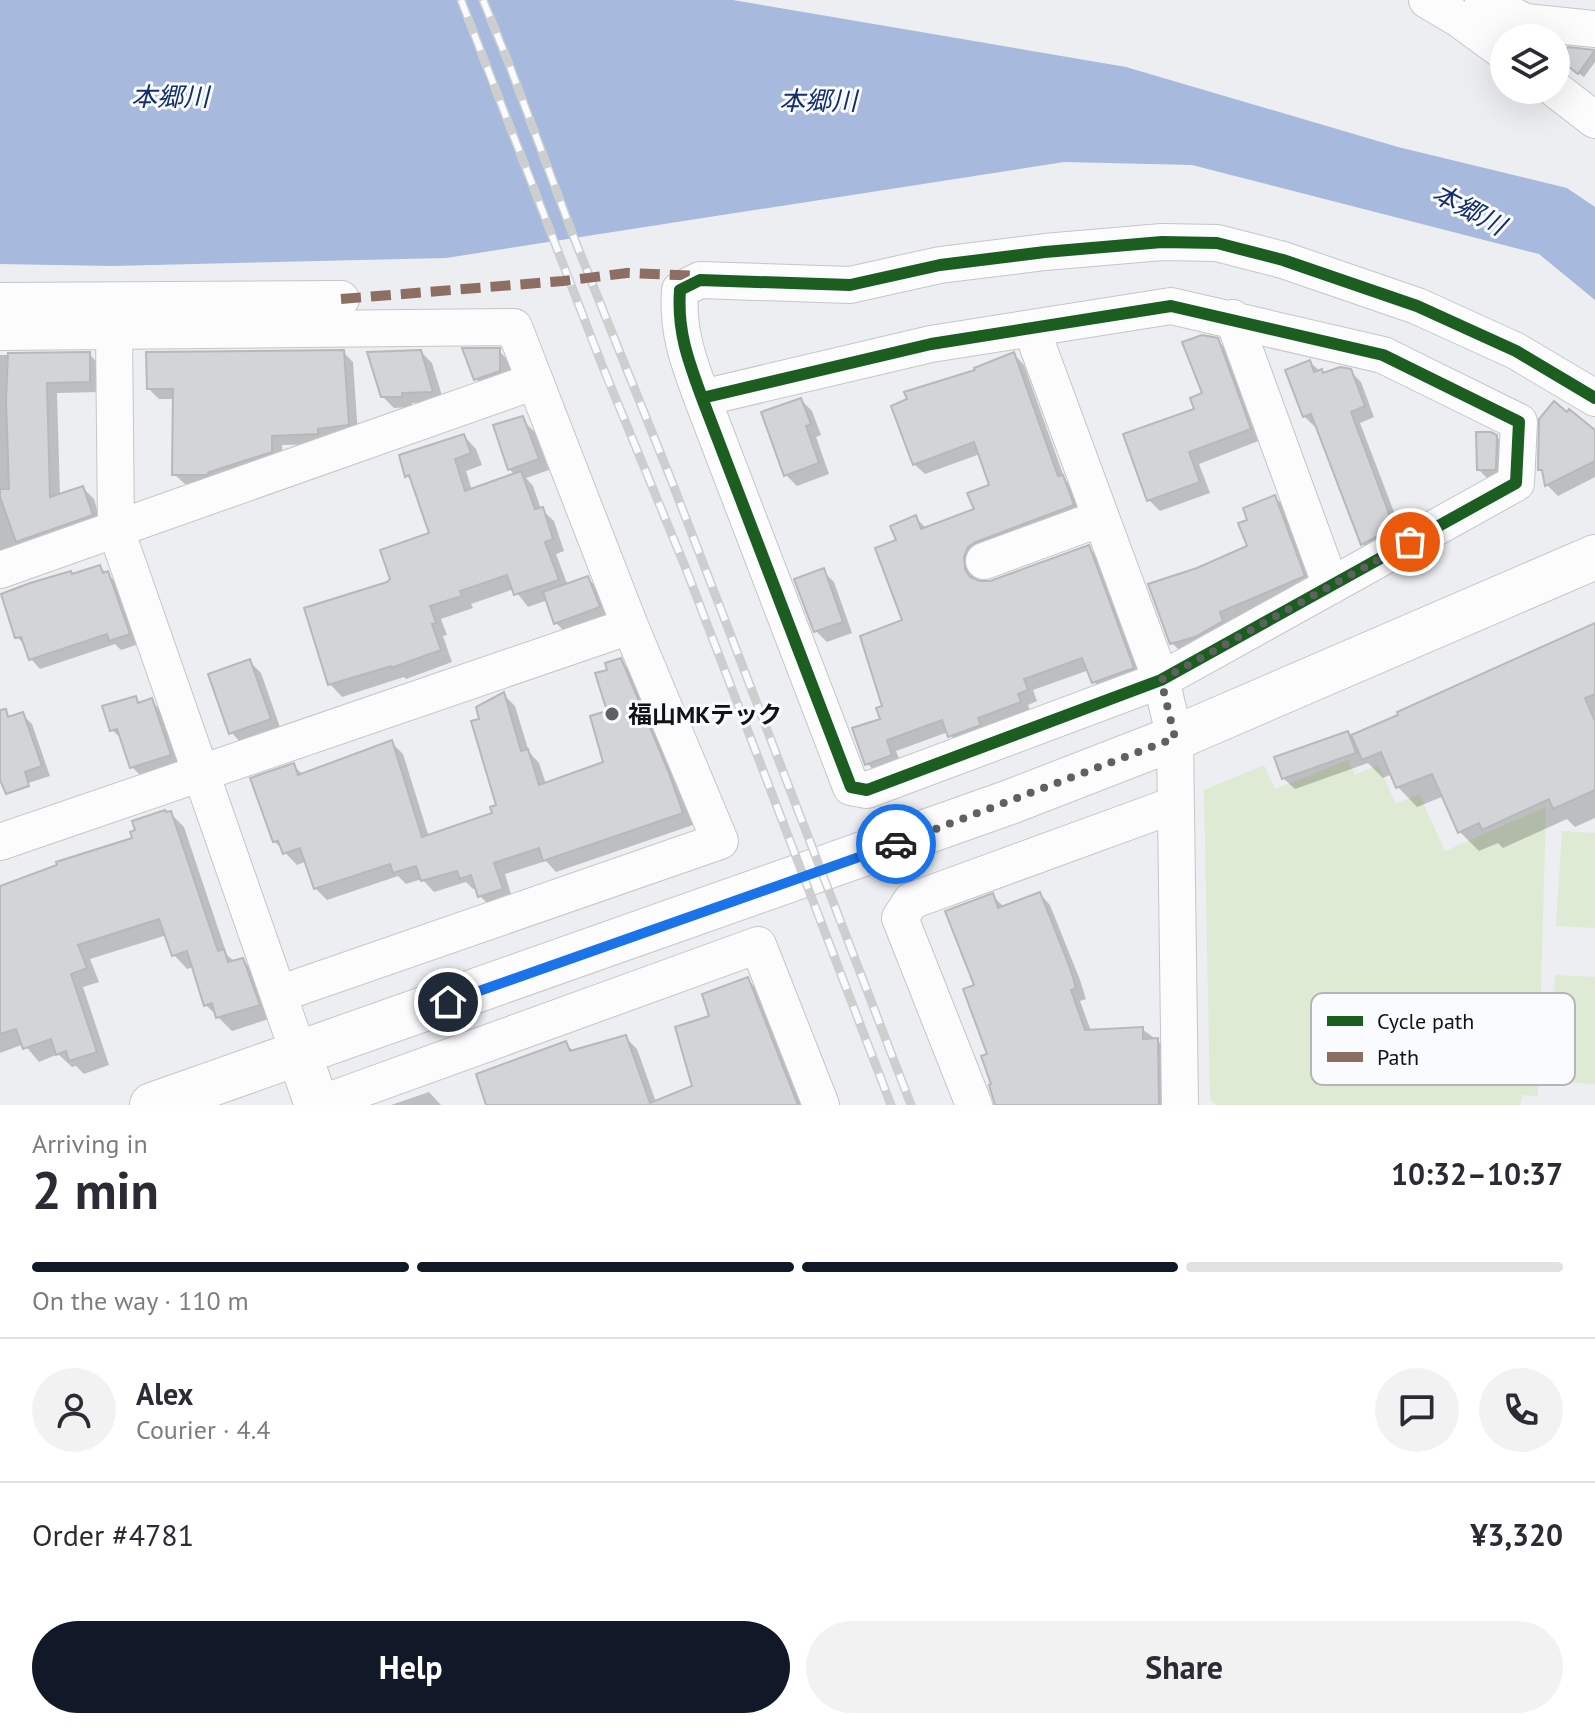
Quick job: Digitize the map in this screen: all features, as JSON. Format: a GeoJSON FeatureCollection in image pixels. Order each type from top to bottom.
{"type":"FeatureCollection","features":[{"type":"Feature","properties":{"kind":"street"},"geometry":{"type":"LineString","coordinates":[[1427,0],[1490,42]]}},
{"type":"Feature","properties":{"kind":"street"},"geometry":{"type":"LineString","coordinates":[[1483,0],[1525,22],[1595,29]]}},
{"type":"Feature","properties":{"kind":"street"},"geometry":{"type":"LineString","coordinates":[[1570,101],[1595,120]]}},
{"type":"Feature","properties":{"kind":"street"},"geometry":{"type":"LineString","coordinates":[[702,398],[931,344],[1171,306],[1383,355],[1519,422],[1516,483],[1161,680],[867,790],[851,787],[702,398],[678,319],[680,290],[700,280],[850,285],[940,265],[1045,252],[1162,242],[1217,243],[1283,260],[1417,306],[1516,351],[1595,398]]}},
{"type":"Feature","properties":{"kind":"street"},"geometry":{"type":"LineString","coordinates":[[0,301],[341,299]]}},
{"type":"Feature","properties":{"kind":"street"},"geometry":{"type":"LineString","coordinates":[[1233,318],[1331,586]]}},
{"type":"Feature","properties":{"kind":"street"},"geometry":{"type":"LineString","coordinates":[[0,332],[514,327],[630,626],[720,841],[279,994]]}},
{"type":"Feature","properties":{"kind":"street"},"geometry":{"type":"LineString","coordinates":[[1031,328],[1161,680],[1175,738],[1180,1105]]}},
{"type":"Feature","properties":{"kind":"street"},"geometry":{"type":"LineString","coordinates":[[114,331],[116,530],[317,1105],[758,945],[821,1105]]}},
{"type":"Feature","properties":{"kind":"street"},"geometry":{"type":"LineString","coordinates":[[0,570],[535,381]]}},
{"type":"Feature","properties":{"kind":"street"},"geometry":{"type":"LineString","coordinates":[[984,561],[1101,518]]}},
{"type":"Feature","properties":{"kind":"street"},"geometry":{"type":"LineString","coordinates":[[152,1105],[869,854],[1175,738],[1595,557]]}},
{"type":"Feature","properties":{"kind":"street"},"geometry":{"type":"LineString","coordinates":[[0,842],[630,626]]}},
{"type":"Feature","properties":{"kind":"street"},"geometry":{"type":"LineString","coordinates":[[974,1105],[900,918],[911,901],[1174,805]]}},
{"type":"Feature","properties":{"kind":"green space"},"geometry":{"type":"Polygon","coordinates":[[[1348,760],[1355,775],[1378,765],[1396,804],[1419,794],[1445,851],[1546,807],[1541,993],[1311,993],[1311,1085],[1538,1085],[1538,1096],[1522,1095],[1520,1105],[1216,1105],[1210,1099],[1204,790],[1264,765],[1275,789],[1348,760]]]}},
{"type":"Feature","properties":{"kind":"green space"},"geometry":{"type":"Polygon","coordinates":[[[1562,831],[1595,833],[1595,928],[1556,926],[1562,831]]]}},
{"type":"Feature","properties":{"kind":"green space"},"geometry":{"type":"Polygon","coordinates":[[[1555,975],[1595,977],[1595,1084],[1575,1083],[1575,993],[1554,993],[1555,975]]]}},
{"type":"Feature","properties":{"kind":"water","name":"本郷川"},"geometry":{"type":"Polygon","coordinates":[[[0,0],[733,0],[1126,67],[1398,147],[1567,188],[1595,207],[1595,300],[1539,254],[1192,165],[1064,162],[446,258],[112,266],[0,264],[0,0]]]}},
{"type":"Feature","properties":{"kind":"building"},"geometry":{"type":"Polygon","coordinates":[[[1570,47],[1595,50],[1578,74],[1570,68],[1570,47]]]}},
{"type":"Feature","properties":{"kind":"building"},"geometry":{"type":"Polygon","coordinates":[[[1202,335],[1218,338],[1251,429],[1189,452],[1200,482],[1147,501],[1123,434],[1194,409],[1190,398],[1202,393],[1182,342],[1202,335]]]}},
{"type":"Feature","properties":{"kind":"building"},"geometry":{"type":"Polygon","coordinates":[[[462,348],[500,348],[500,371],[474,380],[462,348]]]}},
{"type":"Feature","properties":{"kind":"building"},"geometry":{"type":"Polygon","coordinates":[[[344,350],[349,425],[318,429],[318,434],[272,436],[272,452],[207,475],[172,475],[173,389],[147,389],[146,352],[344,350]]]}},
{"type":"Feature","properties":{"kind":"building"},"geometry":{"type":"Polygon","coordinates":[[[421,350],[433,392],[381,397],[367,352],[421,350]]]}},
{"type":"Feature","properties":{"kind":"building"},"geometry":{"type":"Polygon","coordinates":[[[90,352],[90,382],[47,383],[50,497],[83,486],[93,515],[16,542],[0,497],[0,489],[9,489],[8,353],[90,352]]]}},
{"type":"Feature","properties":{"kind":"building"},"geometry":{"type":"Polygon","coordinates":[[[1014,352],[1058,476],[1063,475],[1074,505],[976,542],[968,547],[964,557],[965,569],[970,577],[990,581],[1089,545],[1134,668],[1092,683],[1082,658],[1024,679],[1028,690],[1018,694],[1021,702],[978,718],[981,725],[948,737],[942,720],[887,740],[892,755],[865,765],[852,728],[880,719],[876,708],[882,706],[860,636],[902,620],[875,548],[896,540],[890,526],[916,515],[921,529],[974,509],[967,493],[989,485],[974,442],[913,465],[891,406],[907,399],[904,392],[975,370],[1014,352]]]}},
{"type":"Feature","properties":{"kind":"building"},"geometry":{"type":"Polygon","coordinates":[[[1310,360],[1314,372],[1322,369],[1323,373],[1340,367],[1351,369],[1365,406],[1351,412],[1394,527],[1361,545],[1311,414],[1303,417],[1285,370],[1310,360]]]}},
{"type":"Feature","properties":{"kind":"building"},"geometry":{"type":"Polygon","coordinates":[[[801,398],[811,424],[806,426],[819,463],[784,476],[761,412],[801,398]]]}},
{"type":"Feature","properties":{"kind":"building"},"geometry":{"type":"Polygon","coordinates":[[[1554,401],[1595,430],[1595,461],[1545,486],[1542,470],[1538,470],[1539,419],[1554,401]]]}},
{"type":"Feature","properties":{"kind":"building"},"geometry":{"type":"Polygon","coordinates":[[[523,416],[539,459],[508,470],[493,425],[523,416]]]}},
{"type":"Feature","properties":{"kind":"building"},"geometry":{"type":"Polygon","coordinates":[[[1476,432],[1497,435],[1496,470],[1477,470],[1476,432]]]}},
{"type":"Feature","properties":{"kind":"building"},"geometry":{"type":"Polygon","coordinates":[[[464,434],[471,453],[455,459],[465,491],[521,471],[535,509],[543,507],[553,539],[545,542],[559,580],[514,595],[507,575],[460,591],[462,596],[430,606],[436,623],[432,624],[441,650],[391,668],[328,685],[304,608],[390,579],[380,550],[429,533],[399,455],[464,434]]]}},
{"type":"Feature","properties":{"kind":"building"},"geometry":{"type":"Polygon","coordinates":[[[1275,495],[1305,576],[1220,612],[1223,621],[1195,637],[1170,644],[1148,584],[1197,568],[1247,546],[1238,523],[1247,520],[1243,508],[1275,495]]]}},
{"type":"Feature","properties":{"kind":"building"},"geometry":{"type":"Polygon","coordinates":[[[100,565],[103,573],[108,571],[130,634],[109,641],[107,634],[29,660],[21,637],[15,638],[1,594],[30,583],[100,565]]]}},
{"type":"Feature","properties":{"kind":"building"},"geometry":{"type":"Polygon","coordinates":[[[824,568],[843,622],[814,632],[794,579],[824,568]]]}},
{"type":"Feature","properties":{"kind":"building"},"geometry":{"type":"Polygon","coordinates":[[[588,576],[600,607],[554,624],[543,592],[588,576]]]}},
{"type":"Feature","properties":{"kind":"building"},"geometry":{"type":"Polygon","coordinates":[[[1595,623],[1595,694],[1585,698],[1595,721],[1595,790],[1553,809],[1549,799],[1482,830],[1479,823],[1458,833],[1432,774],[1396,788],[1381,752],[1362,760],[1351,735],[1595,623]]]}},
{"type":"Feature","properties":{"kind":"building"},"geometry":{"type":"Polygon","coordinates":[[[621,658],[683,813],[543,861],[539,848],[494,863],[503,889],[478,897],[471,875],[460,879],[457,871],[421,881],[416,866],[393,873],[390,864],[314,889],[300,848],[283,854],[278,841],[273,842],[250,778],[294,763],[298,775],[392,740],[422,837],[492,813],[490,807],[496,805],[471,721],[479,719],[476,707],[504,692],[521,751],[528,749],[539,785],[603,762],[590,716],[607,711],[595,673],[607,670],[605,663],[621,658]]]}},
{"type":"Feature","properties":{"kind":"building"},"geometry":{"type":"Polygon","coordinates":[[[250,659],[271,719],[229,734],[208,674],[250,659]]]}},
{"type":"Feature","properties":{"kind":"building"},"geometry":{"type":"Polygon","coordinates":[[[136,696],[138,703],[152,698],[171,755],[130,768],[117,729],[110,731],[102,706],[136,696]]]}},
{"type":"Feature","properties":{"kind":"building"},"geometry":{"type":"Polygon","coordinates":[[[6,709],[8,717],[23,712],[42,766],[25,772],[29,786],[6,794],[0,780],[0,710],[6,709]]]}},
{"type":"Feature","properties":{"kind":"building"},"geometry":{"type":"Polygon","coordinates":[[[1348,731],[1356,753],[1282,779],[1274,757],[1348,731]]]}},
{"type":"Feature","properties":{"kind":"building"},"geometry":{"type":"Polygon","coordinates":[[[165,810],[171,811],[218,951],[224,949],[228,962],[243,958],[260,1005],[216,1018],[212,1003],[204,1006],[187,951],[172,956],[159,919],[78,945],[87,968],[71,974],[97,1052],[69,1061],[66,1051],[56,1055],[51,1039],[23,1049],[16,1029],[0,1034],[0,886],[57,865],[56,862],[132,838],[130,832],[135,830],[132,821],[165,810]]]}},
{"type":"Feature","properties":{"kind":"building"},"geometry":{"type":"Polygon","coordinates":[[[1040,892],[1070,968],[1076,988],[1071,990],[1085,1030],[1143,1027],[1143,1039],[1158,1038],[1159,1105],[995,1105],[981,1056],[987,1054],[963,989],[974,985],[945,911],[993,893],[998,908],[1040,892]]]}},
{"type":"Feature","properties":{"kind":"building"},"geometry":{"type":"Polygon","coordinates":[[[748,977],[798,1105],[486,1105],[476,1074],[566,1041],[570,1051],[626,1035],[650,1103],[692,1086],[675,1027],[709,1016],[702,994],[748,977]]]}},
{"type":"Feature","properties":{"kind":"railway"},"geometry":{"type":"LineString","coordinates":[[461,0],[602,365],[686,569],[891,1105]]}},
{"type":"Feature","properties":{"kind":"railway"},"geometry":{"type":"LineString","coordinates":[[483,0],[911,1105]]}},
{"type":"Feature","properties":{"kind":"marked path"},"geometry":{"type":"LineString","coordinates":[[341,299],[627,273],[700,276]]}},
{"type":"Feature","properties":{"kind":"cycle path"},"geometry":{"type":"LineString","coordinates":[[702,398],[931,344],[1171,306],[1383,355],[1519,422],[1516,483],[1161,680],[867,790],[851,787],[702,398],[682,332],[680,290],[700,280],[850,285],[940,265],[1045,252],[1162,242],[1217,243],[1283,260],[1417,306],[1516,351],[1595,398]]}},
{"type":"Feature","properties":{"kind":"way so far"},"geometry":{"type":"LineString","coordinates":[[896,844],[1175,738],[1161,680],[1410,542]]}},
{"type":"Feature","properties":{"kind":"place","name":"福山MKテック"},"geometry":{"type":"Point","coordinates":[612,714]}},
{"type":"Feature","properties":{"kind":"route"},"geometry":{"type":"LineString","coordinates":[[448,1002],[896,844]]}}]}
